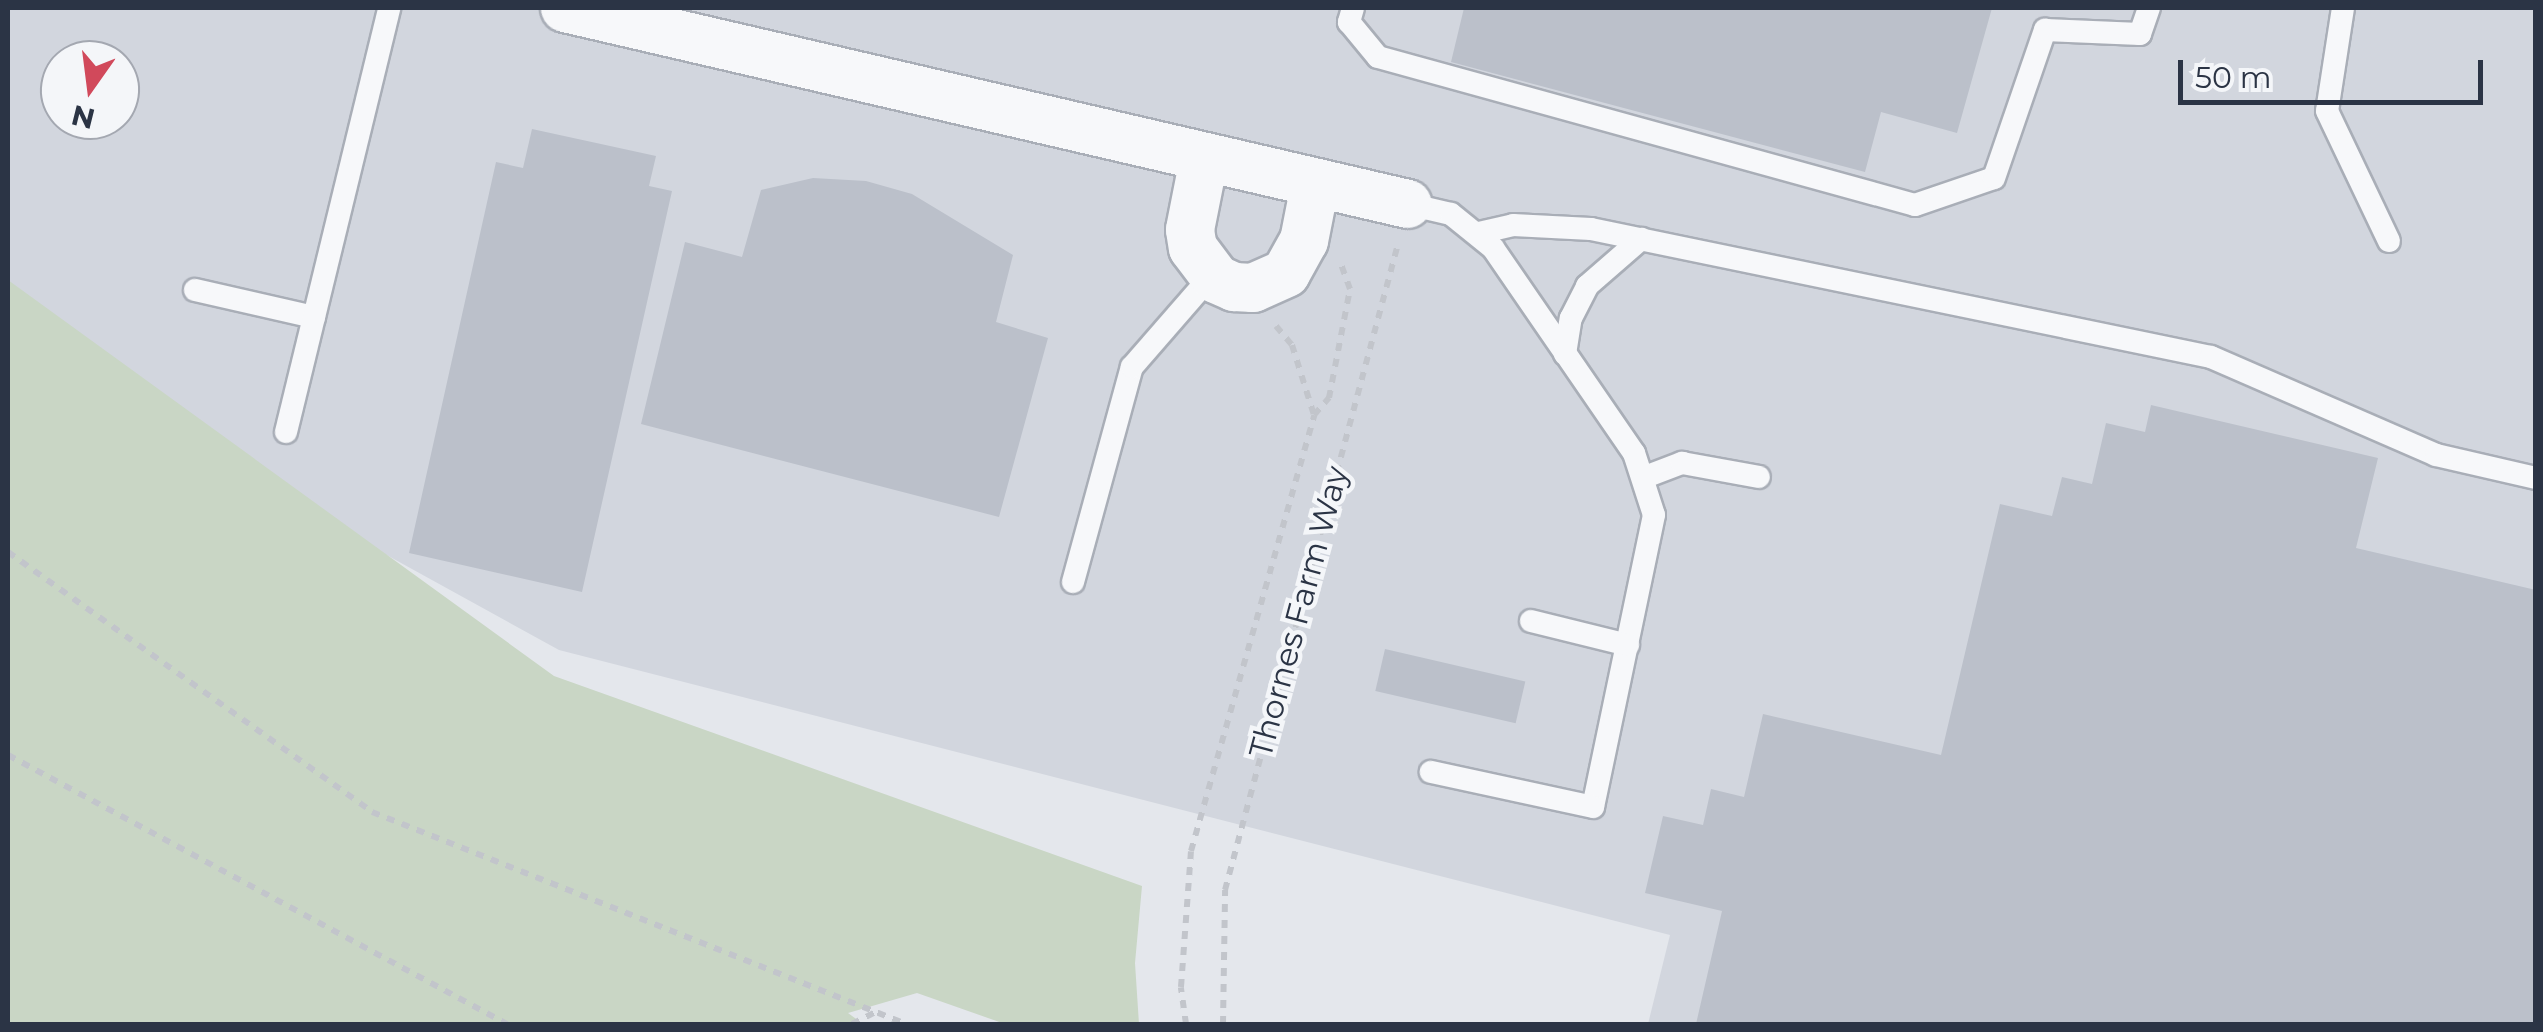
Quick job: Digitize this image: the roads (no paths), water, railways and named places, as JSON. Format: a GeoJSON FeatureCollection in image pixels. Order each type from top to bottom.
{"type":"FeatureCollection","features":[{"type":"Feature","properties":{"kind":"street"},"geometry":{"type":"LineString","coordinates":[[565,8],[1204,159],[1312,202],[1408,204]]}},
{"type":"Feature","properties":{"kind":"street"},"geometry":{"type":"LineString","coordinates":[[1204,159],[1190,230],[1192,248],[1223,281],[1252,288],[1286,273],[1312,202]]}},
{"type":"Feature","properties":{"kind":"lane"},"geometry":{"type":"LineString","coordinates":[[286,432],[389,8]]}},
{"type":"Feature","properties":{"kind":"lane"},"geometry":{"type":"LineString","coordinates":[[1353,8],[1349,22],[1378,58],[1915,205],[1994,178],[2045,30],[2140,34],[2149,8]]}},
{"type":"Feature","properties":{"kind":"lane"},"geometry":{"type":"LineString","coordinates":[[2343,8],[2327,111],[2389,241]]}},
{"type":"Feature","properties":{"kind":"lane"},"geometry":{"type":"LineString","coordinates":[[1408,204],[1451,214],[1479,233],[1565,354],[1645,477],[1654,515],[1593,807],[1431,772]]}},
{"type":"Feature","properties":{"kind":"lane"},"geometry":{"type":"LineString","coordinates":[[1479,233],[1548,226],[1641,240],[2210,357],[2436,455],[2536,478]]}},
{"type":"Feature","properties":{"kind":"lane"},"geometry":{"type":"LineString","coordinates":[[1565,354],[1571,318],[1586,286],[1610,259],[1641,240]]}},
{"type":"Feature","properties":{"kind":"lane"},"geometry":{"type":"LineString","coordinates":[[1073,582],[1132,367],[1223,281]]}},
{"type":"Feature","properties":{"kind":"lane"},"geometry":{"type":"LineString","coordinates":[[194,290],[314,316]]}},
{"type":"Feature","properties":{"kind":"lane"},"geometry":{"type":"LineString","coordinates":[[1645,477],[1682,463],[1758,477]]}},
{"type":"Feature","properties":{"kind":"lane"},"geometry":{"type":"LineString","coordinates":[[1531,622],[1628,645]]}}]}
